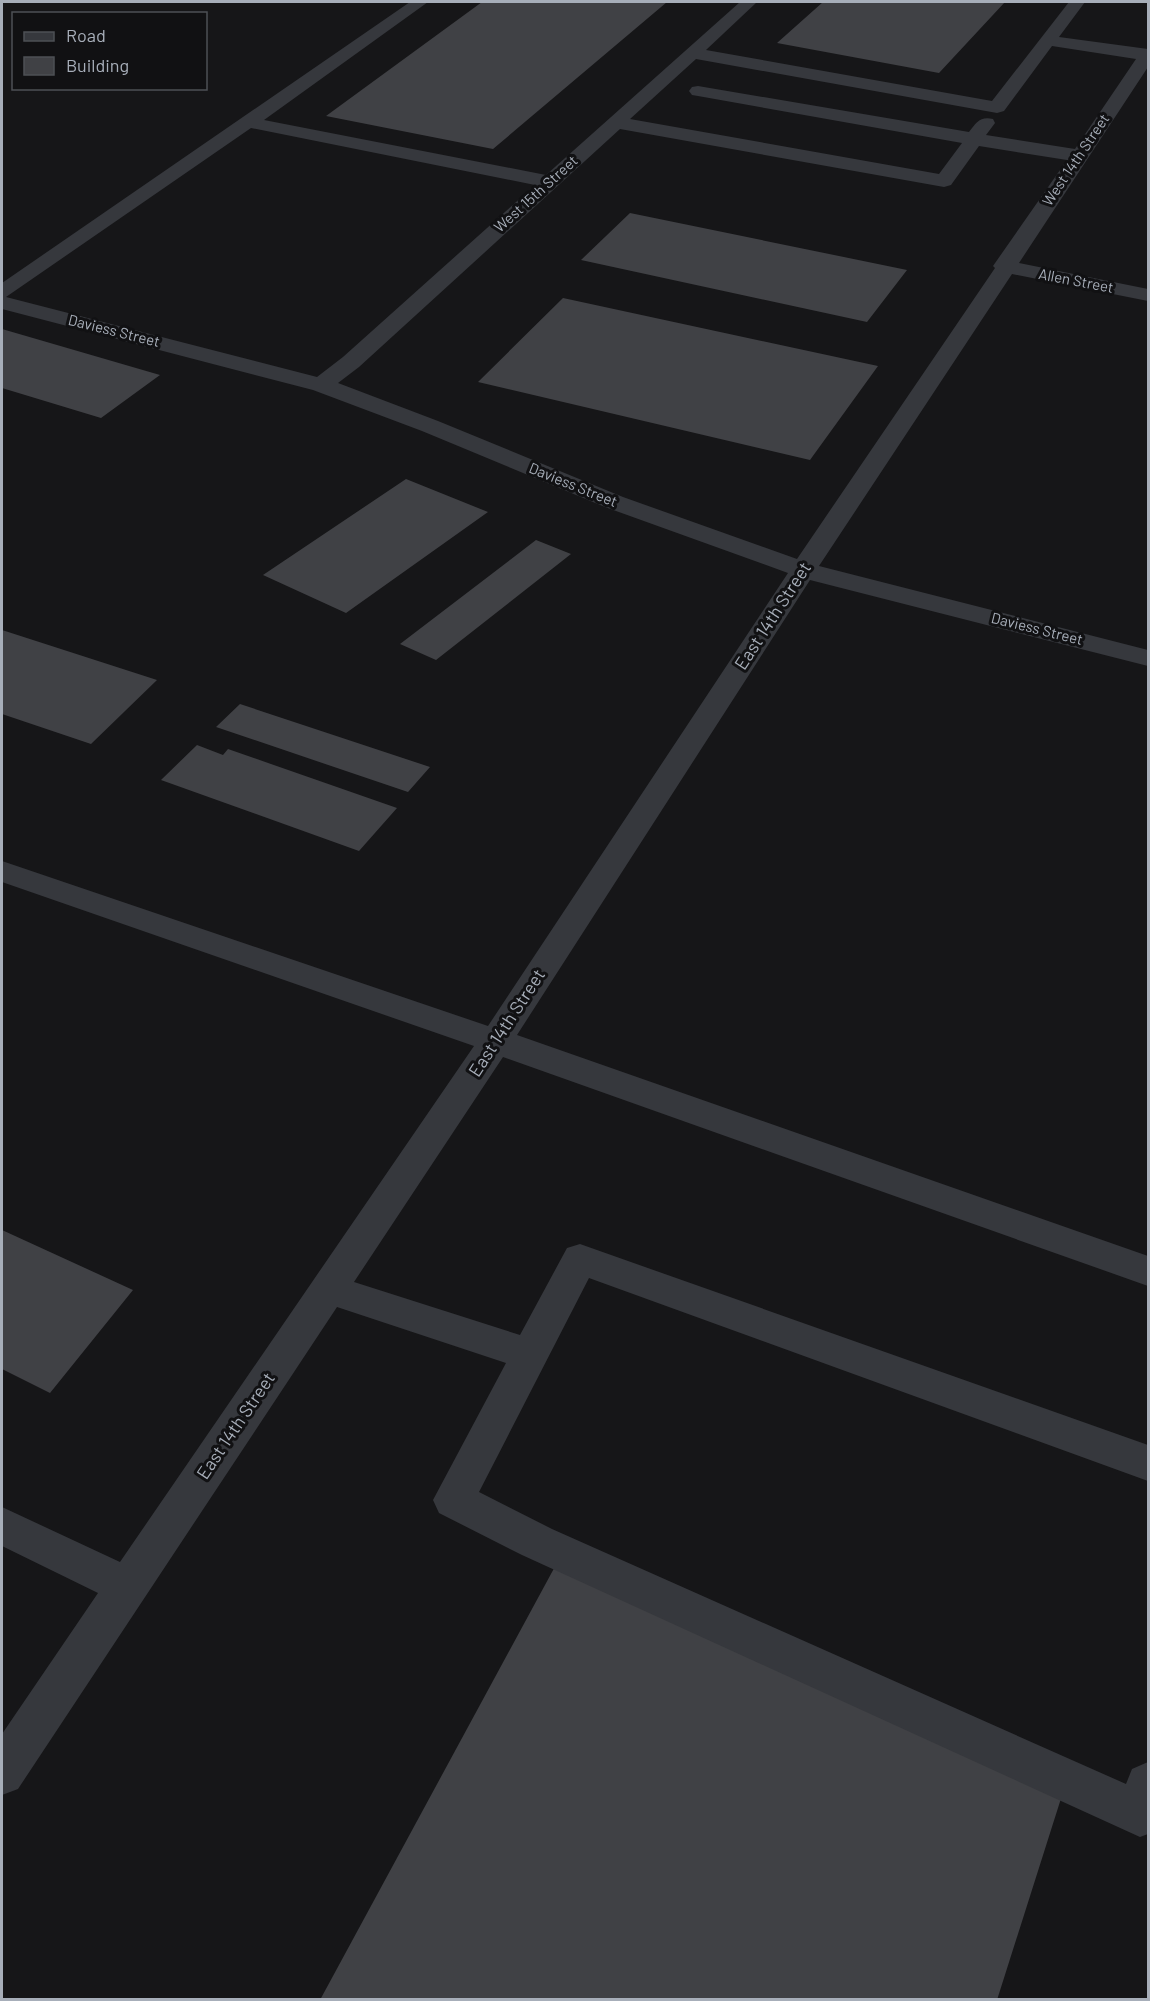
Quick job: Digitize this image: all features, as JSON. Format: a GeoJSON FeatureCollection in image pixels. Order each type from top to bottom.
{"type":"FeatureCollection","features":[{"type":"Feature","properties":{"kind":"street"},"geometry":{"type":"LineString","coordinates":[[2,292],[420,2]]}},
{"type":"Feature","properties":{"kind":"street","name":"West 15th Street"},"geometry":{"type":"LineString","coordinates":[[321,385],[351,362],[749,2]]}},
{"type":"Feature","properties":{"kind":"street"},"geometry":{"type":"LineString","coordinates":[[615,122],[944,181],[1077,2]]}},
{"type":"Feature","properties":{"kind":"street"},"geometry":{"type":"LineString","coordinates":[[1047,40],[1148,54]]}},
{"type":"Feature","properties":{"kind":"street"},"geometry":{"type":"LineString","coordinates":[[692,53],[997,107]]}},
{"type":"Feature","properties":{"kind":"street","name":"West 14th Street"},"geometry":{"type":"LineString","coordinates":[[1004,266],[1079,156],[1139,84],[1148,54]]}},
{"type":"Feature","properties":{"kind":"street"},"geometry":{"type":"LineString","coordinates":[[698,91],[1079,156]]}},
{"type":"Feature","properties":{"kind":"street"},"geometry":{"type":"LineString","coordinates":[[248,122],[550,182]]}},
{"type":"Feature","properties":{"kind":"street","name":"Allen Street"},"geometry":{"type":"LineString","coordinates":[[1004,266],[1149,295]]}},
{"type":"Feature","properties":{"kind":"street","name":"East 14th Street"},"geometry":{"type":"LineString","coordinates":[[2,1773],[496,1041],[1004,266]]}},
{"type":"Feature","properties":{"kind":"street","name":"Daviess Street"},"geometry":{"type":"LineString","coordinates":[[2,303],[321,385],[430,426],[614,502],[803,570],[1149,658]]}},
{"type":"Feature","properties":{"kind":"street"},"geometry":{"type":"LineString","coordinates":[[2,871],[1149,1270]]}},
{"type":"Feature","properties":{"kind":"street"},"geometry":{"type":"LineString","coordinates":[[1149,1462],[580,1259],[454,1500],[548,1547],[1140,1814],[1149,1785]]}},
{"type":"Feature","properties":{"kind":"street"},"geometry":{"type":"LineString","coordinates":[[329,1289],[531,1354]]}},
{"type":"Feature","properties":{"kind":"street"},"geometry":{"type":"LineString","coordinates":[[2,1526],[127,1586]]}},
{"type":"Feature","properties":{"kind":"building"},"geometry":{"type":"Polygon","coordinates":[[[482,2],[667,2],[493,149],[326,116],[482,2]]]}},
{"type":"Feature","properties":{"kind":"building"},"geometry":{"type":"Polygon","coordinates":[[[823,2],[1005,2],[939,73],[777,43],[823,2]]]}},
{"type":"Feature","properties":{"kind":"building"},"geometry":{"type":"Polygon","coordinates":[[[630,213],[907,270],[867,322],[581,260],[630,213]]]}},
{"type":"Feature","properties":{"kind":"building"},"geometry":{"type":"Polygon","coordinates":[[[563,298],[878,366],[810,460],[478,382],[563,298]]]}},
{"type":"Feature","properties":{"kind":"building"},"geometry":{"type":"Polygon","coordinates":[[[2,329],[160,375],[101,418],[2,388],[2,329]]]}},
{"type":"Feature","properties":{"kind":"building"},"geometry":{"type":"Polygon","coordinates":[[[406,479],[488,512],[346,613],[263,575],[406,479]]]}},
{"type":"Feature","properties":{"kind":"building"},"geometry":{"type":"Polygon","coordinates":[[[536,540],[571,554],[436,660],[400,644],[536,540]]]}},
{"type":"Feature","properties":{"kind":"building"},"geometry":{"type":"Polygon","coordinates":[[[2,630],[157,680],[91,744],[2,714],[2,630]]]}},
{"type":"Feature","properties":{"kind":"building"},"geometry":{"type":"Polygon","coordinates":[[[240,704],[430,767],[408,792],[216,727],[240,704]]]}},
{"type":"Feature","properties":{"kind":"building"},"geometry":{"type":"Polygon","coordinates":[[[197,745],[223,755],[228,749],[397,808],[359,851],[161,780],[197,745]]]}},
{"type":"Feature","properties":{"kind":"building"},"geometry":{"type":"Polygon","coordinates":[[[2,1230],[133,1290],[50,1393],[2,1369],[2,1230]]]}},
{"type":"Feature","properties":{"kind":"building"},"geometry":{"type":"Polygon","coordinates":[[[558,1561],[1064,1789],[997,2000],[320,2000],[558,1561]]]}}]}
